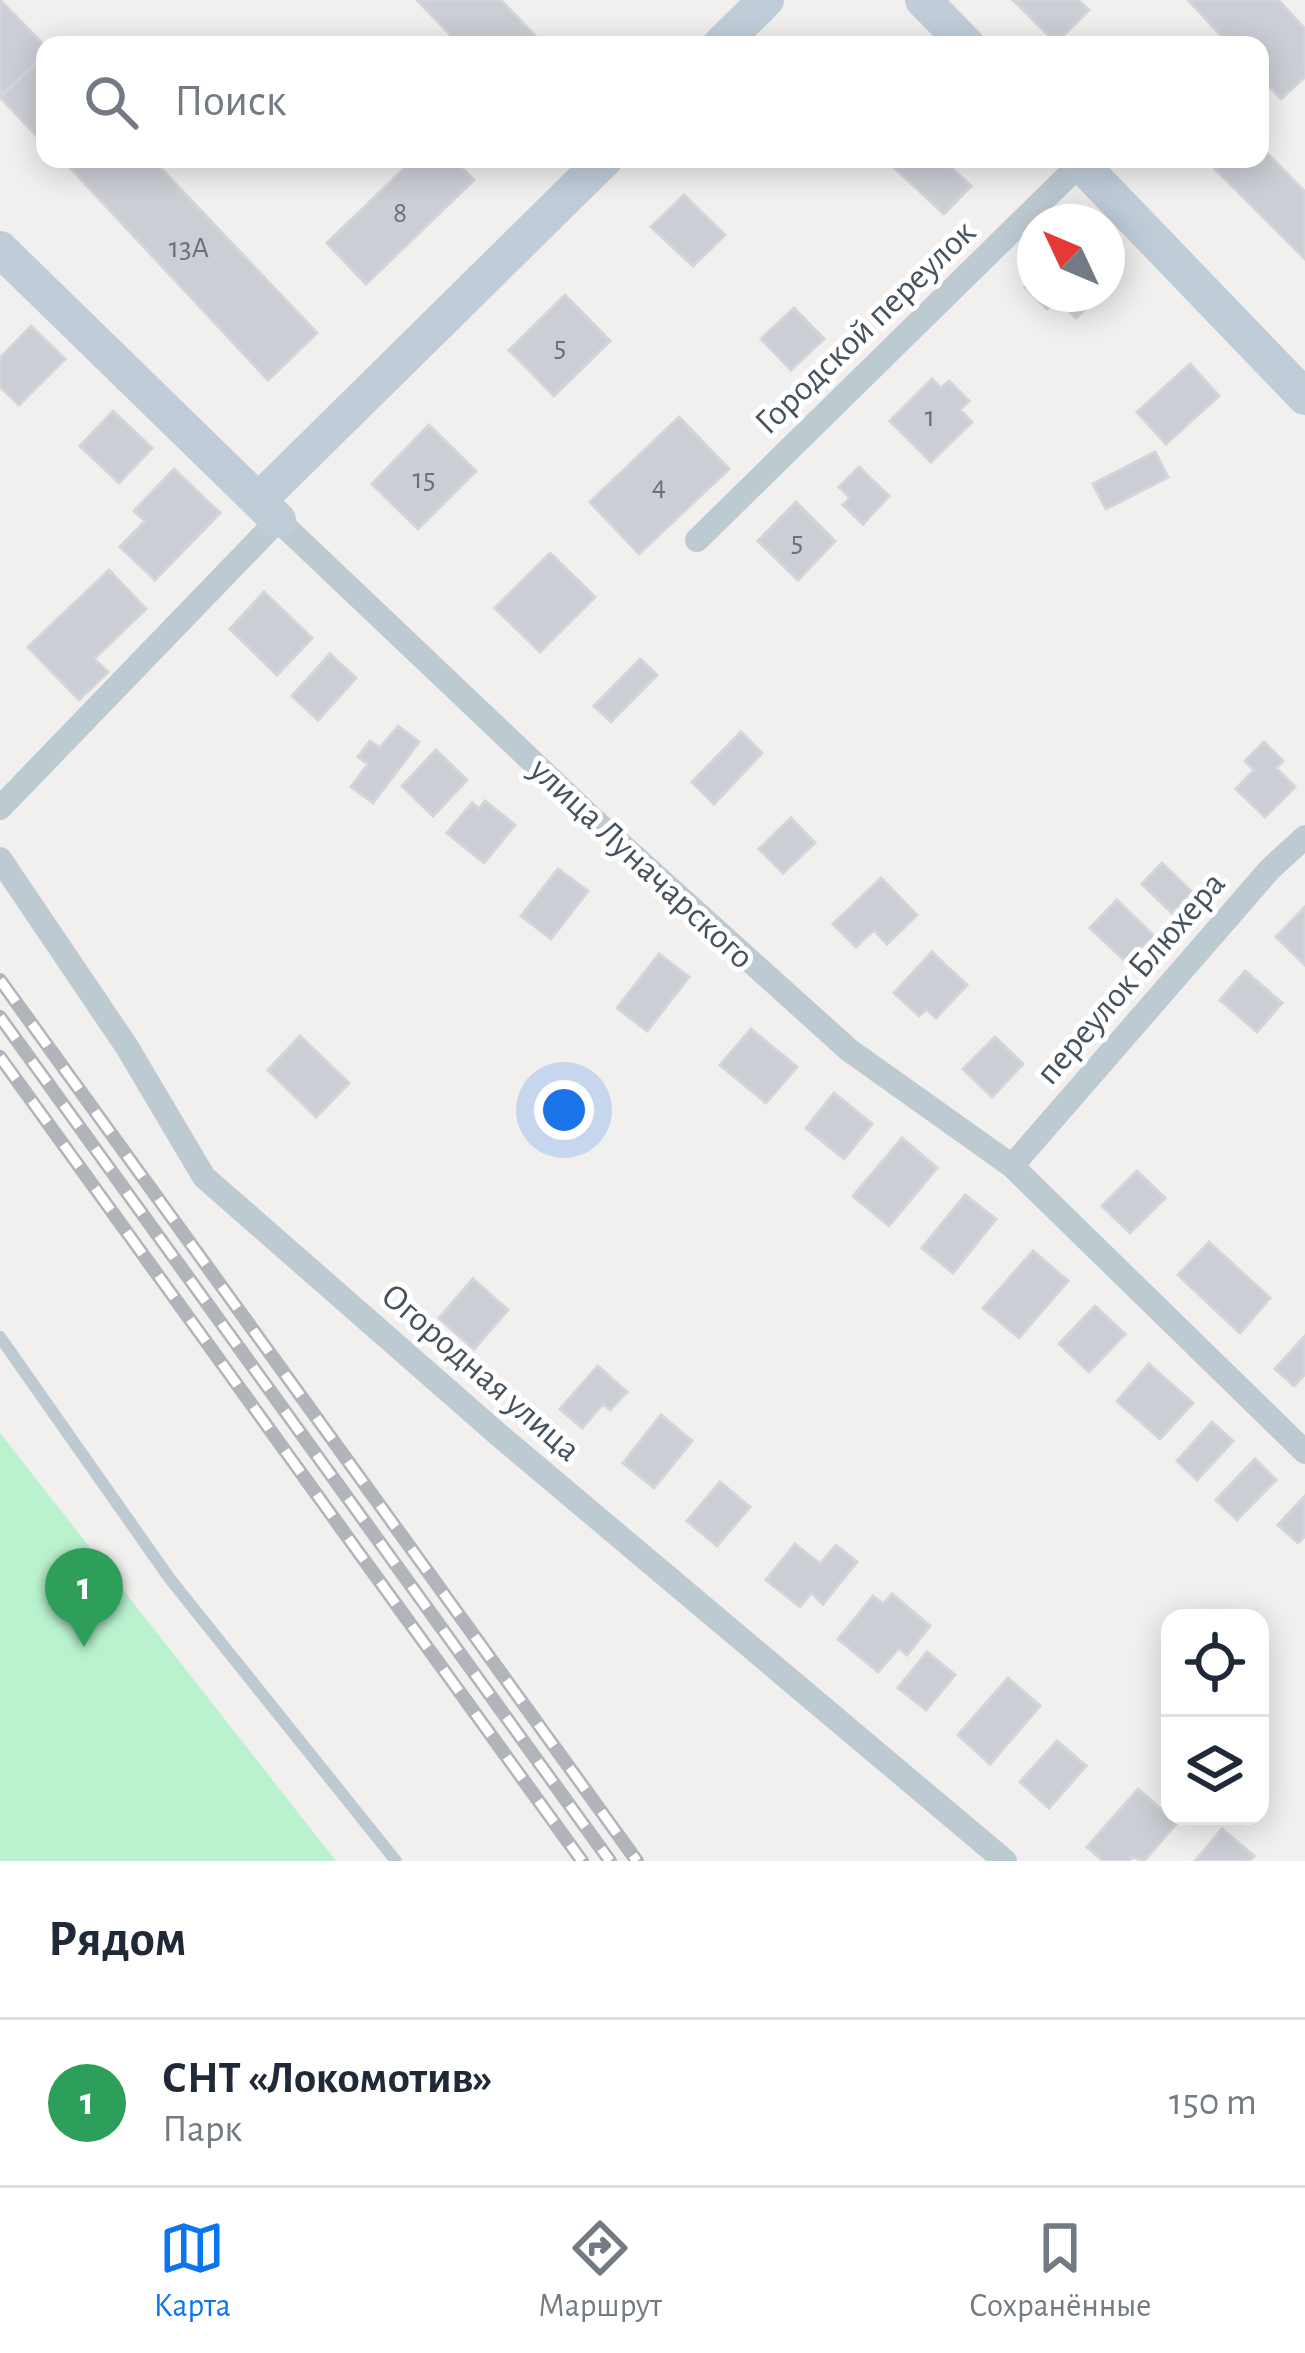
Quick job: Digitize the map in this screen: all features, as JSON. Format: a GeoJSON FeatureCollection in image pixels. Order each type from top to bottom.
{"type":"FeatureCollection","features":[{"type":"Feature","properties":{"kind":"street"},"geometry":{"type":"LineString","coordinates":[[729,36],[766,0]]}},
{"type":"Feature","properties":{"kind":"street"},"geometry":{"type":"LineString","coordinates":[[923,0],[958,36]]}},
{"type":"Feature","properties":{"kind":"street"},"geometry":{"type":"LineString","coordinates":[[0,808],[268,510],[596,168]]}},
{"type":"Feature","properties":{"kind":"street","name":"Городской переулок"},"geometry":{"type":"LineString","coordinates":[[697,540],[1071,168]]}},
{"type":"Feature","properties":{"kind":"street"},"geometry":{"type":"LineString","coordinates":[[1085,168],[1305,397]]}},
{"type":"Feature","properties":{"kind":"street","name":"улица Луначарского"},"geometry":{"type":"LineString","coordinates":[[0,249],[595,821],[848,1049],[1012,1166],[1305,1452]]}},
{"type":"Feature","properties":{"kind":"street","name":"переулок Блюхера"},"geometry":{"type":"LineString","coordinates":[[1012,1166],[1270,869],[1305,837]]}},
{"type":"Feature","properties":{"kind":"street","name":"Огородная улица"},"geometry":{"type":"LineString","coordinates":[[0,859],[127,1047],[204,1177],[500,1436],[1005,1861]]}},
{"type":"Feature","properties":{"kind":"lane"},"geometry":{"type":"LineString","coordinates":[[0,1337],[170,1579],[396,1861]]}},
{"type":"Feature","properties":{"kind":"green space"},"geometry":{"type":"Polygon","coordinates":[[[0,1433],[336,1861],[0,1861],[0,1433]]]}},
{"type":"Feature","properties":{"kind":"building"},"geometry":{"type":"Polygon","coordinates":[[[0,0],[36,37],[36,63],[0,96],[0,0]]]}},
{"type":"Feature","properties":{"kind":"building"},"geometry":{"type":"Polygon","coordinates":[[[417,0],[501,0],[535,36],[451,36],[417,0]]]}},
{"type":"Feature","properties":{"kind":"building"},"geometry":{"type":"Polygon","coordinates":[[[1013,0],[1078,0],[1089,10],[1063,36],[1049,36],[1013,0]]]}},
{"type":"Feature","properties":{"kind":"building"},"geometry":{"type":"Polygon","coordinates":[[[1188,0],[1278,0],[1305,29],[1305,77],[1281,99],[1269,86],[1269,36],[1222,36],[1188,0]]]}},
{"type":"Feature","properties":{"kind":"building"},"geometry":{"type":"Polygon","coordinates":[[[36,63],[36,135],[0,97],[36,63]]]}},
{"type":"Feature","properties":{"kind":"building"},"geometry":{"type":"Polygon","coordinates":[[[1269,155],[1305,192],[1305,259],[1215,169],[1269,168],[1269,155]]]}},
{"type":"Feature","properties":{"kind":"building"},"geometry":{"type":"Polygon","coordinates":[[[70,168],[161,168],[317,333],[268,380],[70,168]]]}},
{"type":"Feature","properties":{"kind":"building"},"geometry":{"type":"Polygon","coordinates":[[[405,168],[462,168],[474,180],[366,284],[327,243],[405,168]]]}},
{"type":"Feature","properties":{"kind":"building"},"geometry":{"type":"Polygon","coordinates":[[[894,168],[952,168],[971,186],[944,214],[894,168]]]}},
{"type":"Feature","properties":{"kind":"building"},"geometry":{"type":"Polygon","coordinates":[[[684,195],[725,235],[693,266],[651,227],[684,195]]]}},
{"type":"Feature","properties":{"kind":"building"},"geometry":{"type":"Polygon","coordinates":[[[565,295],[610,341],[554,396],[509,350],[565,295]]]}},
{"type":"Feature","properties":{"kind":"building"},"geometry":{"type":"Polygon","coordinates":[[[794,308],[824,339],[791,370],[761,339],[794,308]]]}},
{"type":"Feature","properties":{"kind":"building"},"geometry":{"type":"Polygon","coordinates":[[[31,326],[65,359],[19,405],[0,387],[0,358],[31,326]]]}},
{"type":"Feature","properties":{"kind":"building"},"geometry":{"type":"Polygon","coordinates":[[[1190,364],[1219,396],[1166,444],[1137,412],[1190,364]]]}},
{"type":"Feature","properties":{"kind":"building"},"geometry":{"type":"Polygon","coordinates":[[[932,379],[941,388],[949,381],[969,401],[960,410],[972,422],[931,462],[890,421],[932,379]]]}},
{"type":"Feature","properties":{"kind":"building"},"geometry":{"type":"Polygon","coordinates":[[[113,411],[152,448],[119,483],[80,446],[113,411]]]}},
{"type":"Feature","properties":{"kind":"building"},"geometry":{"type":"Polygon","coordinates":[[[679,417],[729,469],[639,554],[590,502],[679,417]]]}},
{"type":"Feature","properties":{"kind":"building"},"geometry":{"type":"Polygon","coordinates":[[[429,425],[476,471],[418,529],[372,484],[429,425]]]}},
{"type":"Feature","properties":{"kind":"building"},"geometry":{"type":"Polygon","coordinates":[[[1155,452],[1168,477],[1106,509],[1093,484],[1155,452]]]}},
{"type":"Feature","properties":{"kind":"building"},"geometry":{"type":"Polygon","coordinates":[[[859,467],[889,496],[863,524],[843,505],[850,498],[839,487],[859,467]]]}},
{"type":"Feature","properties":{"kind":"building"},"geometry":{"type":"Polygon","coordinates":[[[174,469],[220,513],[155,580],[120,547],[145,521],[134,511],[174,469]]]}},
{"type":"Feature","properties":{"kind":"building"},"geometry":{"type":"Polygon","coordinates":[[[796,502],[835,541],[798,580],[758,541],[796,502]]]}},
{"type":"Feature","properties":{"kind":"building"},"geometry":{"type":"Polygon","coordinates":[[[550,553],[595,597],[540,652],[495,608],[550,553]]]}},
{"type":"Feature","properties":{"kind":"building"},"geometry":{"type":"Polygon","coordinates":[[[109,570],[146,609],[94,659],[108,672],[79,700],[28,647],[109,570]]]}},
{"type":"Feature","properties":{"kind":"building"},"geometry":{"type":"Polygon","coordinates":[[[264,592],[312,638],[277,675],[230,629],[264,592]]]}},
{"type":"Feature","properties":{"kind":"building"},"geometry":{"type":"Polygon","coordinates":[[[330,654],[356,678],[318,720],[292,696],[330,654]]]}},
{"type":"Feature","properties":{"kind":"building"},"geometry":{"type":"Polygon","coordinates":[[[640,659],[657,675],[611,722],[594,706],[640,659]]]}},
{"type":"Feature","properties":{"kind":"building"},"geometry":{"type":"Polygon","coordinates":[[[398,726],[419,742],[373,803],[351,787],[368,764],[358,757],[370,741],[380,748],[398,726]]]}},
{"type":"Feature","properties":{"kind":"building"},"geometry":{"type":"Polygon","coordinates":[[[741,732],[762,753],[714,804],[692,782],[741,732]]]}},
{"type":"Feature","properties":{"kind":"building"},"geometry":{"type":"Polygon","coordinates":[[[1264,742],[1283,761],[1276,768],[1295,787],[1265,817],[1236,789],[1254,770],[1245,761],[1264,742]]]}},
{"type":"Feature","properties":{"kind":"building"},"geometry":{"type":"Polygon","coordinates":[[[436,750],[467,780],[433,816],[402,786],[436,750]]]}},
{"type":"Feature","properties":{"kind":"building"},"geometry":{"type":"Polygon","coordinates":[[[485,801],[515,825],[484,863],[447,833],[472,803],[479,809],[485,801]]]}},
{"type":"Feature","properties":{"kind":"building"},"geometry":{"type":"Polygon","coordinates":[[[791,818],[815,843],[783,873],[759,849],[791,818]]]}},
{"type":"Feature","properties":{"kind":"building"},"geometry":{"type":"Polygon","coordinates":[[[1162,863],[1192,892],[1172,913],[1142,884],[1162,863]]]}},
{"type":"Feature","properties":{"kind":"building"},"geometry":{"type":"Polygon","coordinates":[[[558,869],[588,891],[551,939],[521,916],[558,869]]]}},
{"type":"Feature","properties":{"kind":"building"},"geometry":{"type":"Polygon","coordinates":[[[881,878],[917,915],[887,944],[874,930],[856,947],[833,924],[881,878]]]}},
{"type":"Feature","properties":{"kind":"building"},"geometry":{"type":"Polygon","coordinates":[[[1117,900],[1154,936],[1127,963],[1090,928],[1117,900]]]}},
{"type":"Feature","properties":{"kind":"building"},"geometry":{"type":"Polygon","coordinates":[[[1305,907],[1305,965],[1276,937],[1305,907]]]}},
{"type":"Feature","properties":{"kind":"building"},"geometry":{"type":"Polygon","coordinates":[[[932,952],[967,985],[936,1018],[926,1009],[919,1016],[894,993],[932,952]]]}},
{"type":"Feature","properties":{"kind":"building"},"geometry":{"type":"Polygon","coordinates":[[[659,954],[689,977],[647,1031],[617,1008],[659,954]]]}},
{"type":"Feature","properties":{"kind":"building"},"geometry":{"type":"Polygon","coordinates":[[[1245,971],[1282,1003],[1257,1032],[1220,1000],[1245,971]]]}},
{"type":"Feature","properties":{"kind":"building"},"geometry":{"type":"Polygon","coordinates":[[[751,1029],[797,1067],[766,1103],[720,1065],[751,1029]]]}},
{"type":"Feature","properties":{"kind":"building"},"geometry":{"type":"Polygon","coordinates":[[[300,1036],[349,1083],[316,1117],[268,1070],[300,1036]]]}},
{"type":"Feature","properties":{"kind":"building"},"geometry":{"type":"Polygon","coordinates":[[[995,1037],[1023,1064],[992,1097],[963,1069],[995,1037]]]}},
{"type":"Feature","properties":{"kind":"building"},"geometry":{"type":"Polygon","coordinates":[[[834,1093],[872,1124],[844,1159],[806,1128],[834,1093]]]}},
{"type":"Feature","properties":{"kind":"building"},"geometry":{"type":"Polygon","coordinates":[[[902,1138],[937,1168],[889,1226],[853,1196],[902,1138]]]}},
{"type":"Feature","properties":{"kind":"building"},"geometry":{"type":"Polygon","coordinates":[[[1137,1171],[1165,1198],[1130,1233],[1102,1206],[1137,1171]]]}},
{"type":"Feature","properties":{"kind":"building"},"geometry":{"type":"Polygon","coordinates":[[[965,1195],[996,1219],[953,1273],[922,1248],[965,1195]]]}},
{"type":"Feature","properties":{"kind":"building"},"geometry":{"type":"Polygon","coordinates":[[[1209,1242],[1270,1298],[1240,1333],[1178,1275],[1209,1242]]]}},
{"type":"Feature","properties":{"kind":"building"},"geometry":{"type":"Polygon","coordinates":[[[1033,1251],[1068,1281],[1019,1338],[983,1308],[1033,1251]]]}},
{"type":"Feature","properties":{"kind":"building"},"geometry":{"type":"Polygon","coordinates":[[[473,1279],[508,1310],[474,1349],[439,1318],[473,1279]]]}},
{"type":"Feature","properties":{"kind":"building"},"geometry":{"type":"Polygon","coordinates":[[[1095,1306],[1125,1334],[1089,1372],[1059,1344],[1095,1306]]]}},
{"type":"Feature","properties":{"kind":"building"},"geometry":{"type":"Polygon","coordinates":[[[1304,1337],[1305,1374],[1294,1386],[1275,1369],[1304,1337]]]}},
{"type":"Feature","properties":{"kind":"building"},"geometry":{"type":"Polygon","coordinates":[[[1149,1364],[1193,1403],[1160,1439],[1117,1401],[1149,1364]]]}},
{"type":"Feature","properties":{"kind":"building"},"geometry":{"type":"Polygon","coordinates":[[[598,1366],[627,1392],[610,1410],[603,1404],[582,1428],[560,1409],[598,1366]]]}},
{"type":"Feature","properties":{"kind":"building"},"geometry":{"type":"Polygon","coordinates":[[[661,1415],[692,1441],[654,1488],[623,1463],[661,1415]]]}},
{"type":"Feature","properties":{"kind":"building"},"geometry":{"type":"Polygon","coordinates":[[[1212,1422],[1233,1441],[1197,1480],[1177,1461],[1212,1422]]]}},
{"type":"Feature","properties":{"kind":"building"},"geometry":{"type":"Polygon","coordinates":[[[1255,1459],[1276,1480],[1237,1520],[1216,1500],[1255,1459]]]}},
{"type":"Feature","properties":{"kind":"building"},"geometry":{"type":"Polygon","coordinates":[[[720,1482],[750,1507],[717,1546],[687,1521],[720,1482]]]}},
{"type":"Feature","properties":{"kind":"building"},"geometry":{"type":"Polygon","coordinates":[[[1305,1496],[1305,1536],[1298,1543],[1278,1525],[1305,1496]]]}},
{"type":"Feature","properties":{"kind":"building"},"geometry":{"type":"Polygon","coordinates":[[[795,1544],[820,1564],[836,1545],[857,1562],[823,1604],[811,1593],[800,1607],[766,1580],[795,1544]]]}},
{"type":"Feature","properties":{"kind":"building"},"geometry":{"type":"Polygon","coordinates":[[[892,1594],[930,1626],[907,1655],[899,1648],[878,1672],[838,1639],[873,1596],[883,1604],[892,1594]]]}},
{"type":"Feature","properties":{"kind":"building"},"geometry":{"type":"Polygon","coordinates":[[[927,1652],[955,1675],[926,1710],[898,1688],[927,1652]]]}},
{"type":"Feature","properties":{"kind":"building"},"geometry":{"type":"Polygon","coordinates":[[[1008,1678],[1040,1706],[990,1764],[958,1735],[1008,1678]]]}},
{"type":"Feature","properties":{"kind":"building"},"geometry":{"type":"Polygon","coordinates":[[[1057,1741],[1086,1766],[1049,1808],[1020,1782],[1057,1741]]]}},
{"type":"Feature","properties":{"kind":"building"},"geometry":{"type":"Polygon","coordinates":[[[1138,1789],[1161,1809],[1161,1825],[1175,1825],[1144,1861],[1132,1857],[1103,1861],[1087,1847],[1138,1789]]]}},
{"type":"Feature","properties":{"kind":"building"},"geometry":{"type":"Polygon","coordinates":[[[1222,1829],[1254,1856],[1249,1861],[1195,1861],[1222,1829]]]}},
{"type":"Feature","properties":{"kind":"railway"},"geometry":{"type":"LineString","coordinates":[[0,980],[637,1861]]}},
{"type":"Feature","properties":{"kind":"railway"},"geometry":{"type":"LineString","coordinates":[[0,1017],[610,1861]]}},
{"type":"Feature","properties":{"kind":"railway"},"geometry":{"type":"LineString","coordinates":[[0,1057],[582,1861]]}},
{"type":"Feature","properties":{"kind":"place","name":"СНТ «Локомотив»"},"geometry":{"type":"Point","coordinates":[84,1647]}}]}
